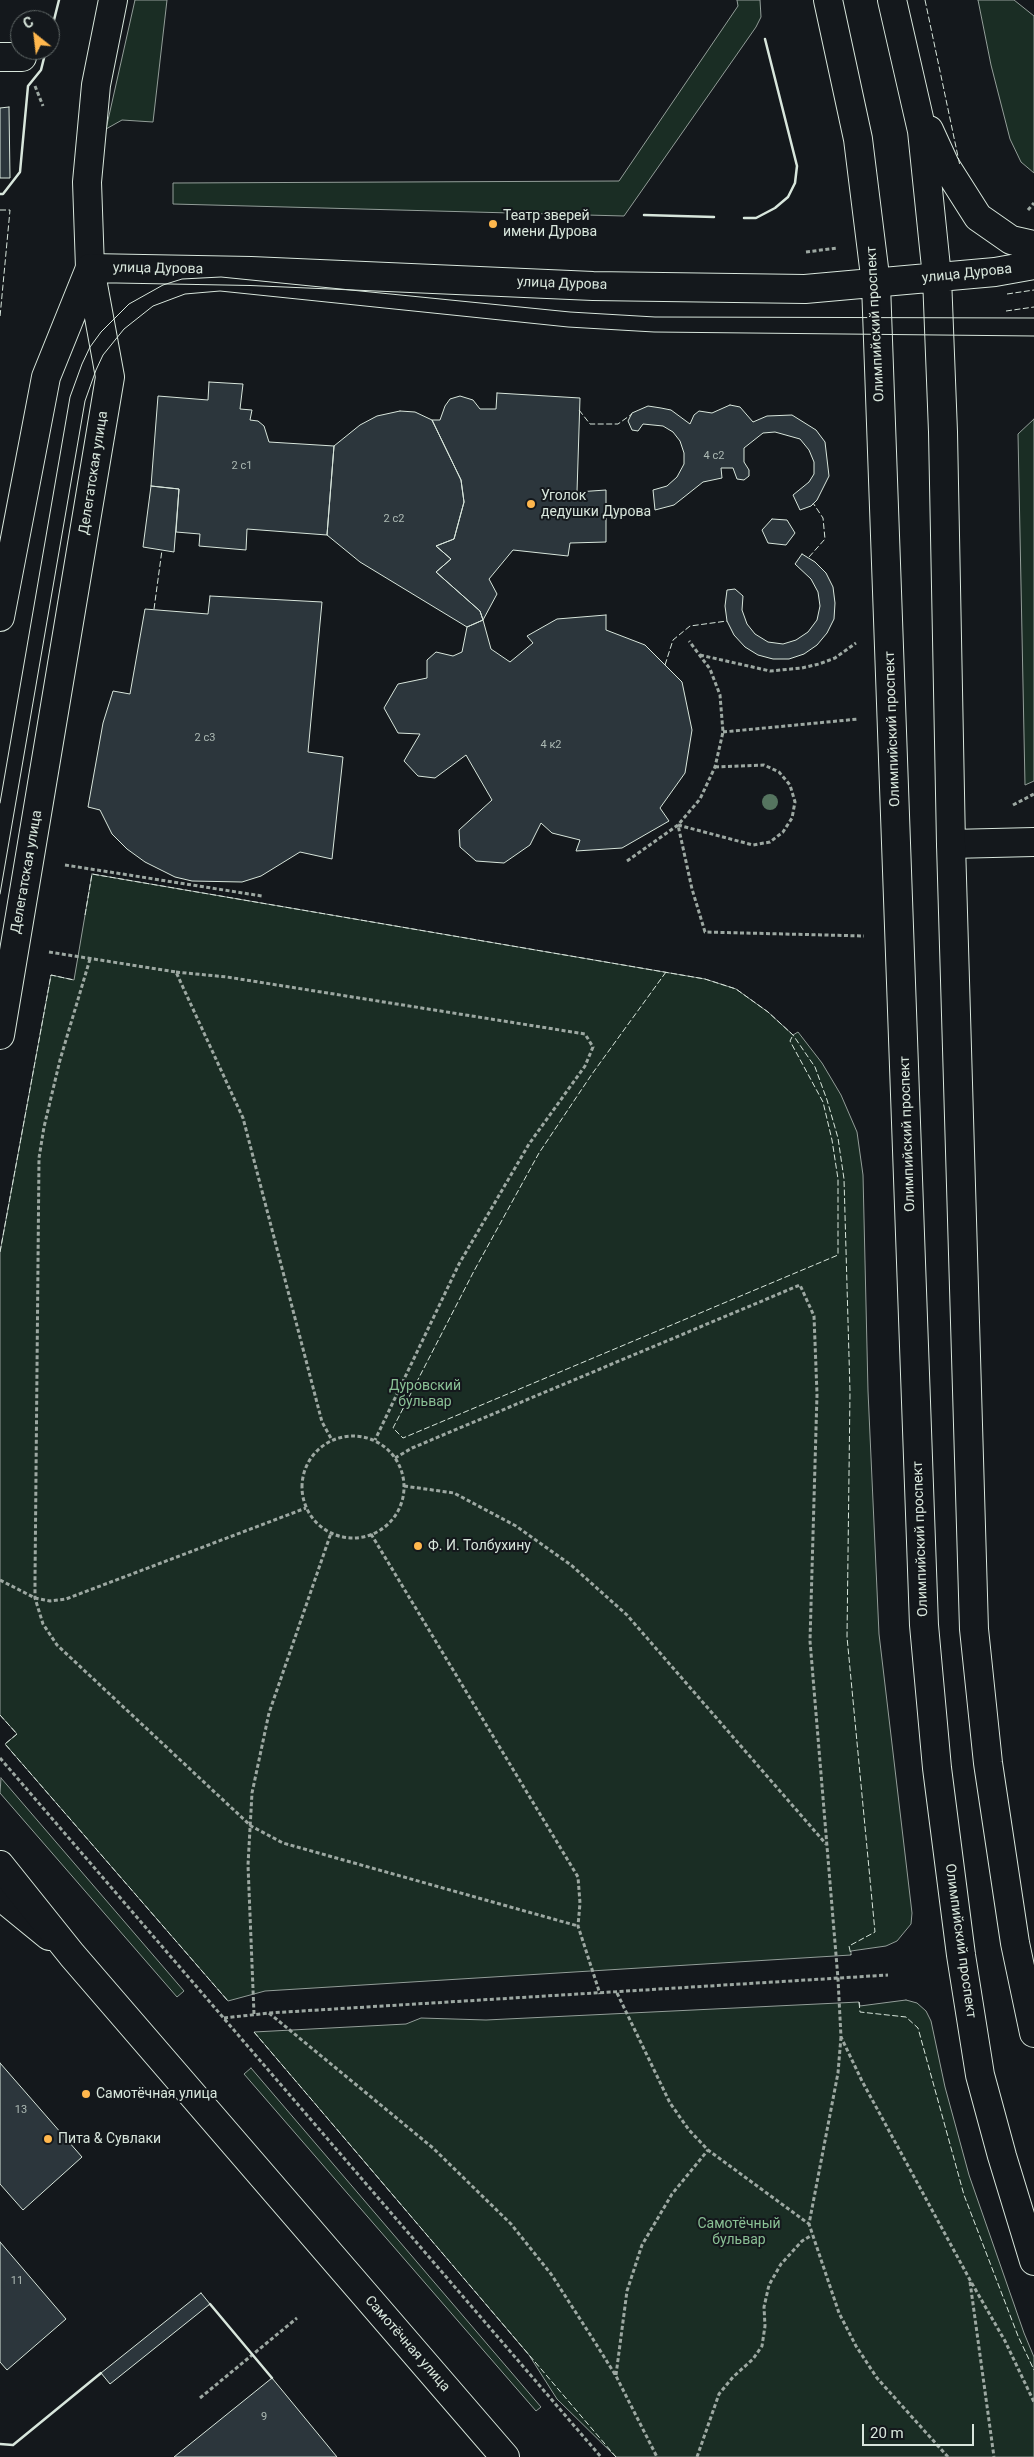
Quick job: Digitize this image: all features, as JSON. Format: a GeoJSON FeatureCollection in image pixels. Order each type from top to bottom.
{"type":"FeatureCollection","features":[{"type":"Feature","properties":{"kind":"main road","name":"Делегатская улица"},"geometry":{"type":"LineString","coordinates":[[0,1035],[110,377],[90,268],[87,182],[96,85],[113,0]]}},
{"type":"Feature","properties":{"kind":"main road","name":"Олимпийский проспект"},"geometry":{"type":"LineString","coordinates":[[828,0],[858,139],[876,284],[924,1625],[938,1777],[961,1955],[980,2076],[1015,2203],[1034,2261]]}},
{"type":"Feature","properties":{"kind":"main road"},"geometry":{"type":"LineString","coordinates":[[892,0],[922,131],[936,277],[944,442],[951,844],[974,1629],[990,1772],[1015,1943],[1034,2033]]}},
{"type":"Feature","properties":{"kind":"main road"},"geometry":{"type":"LineString","coordinates":[[912,90],[945,165],[978,217],[1011,240],[1034,245]]}},
{"type":"Feature","properties":{"kind":"main road","name":"улица Дурова"},"geometry":{"type":"LineString","coordinates":[[90,268],[251,271],[616,286],[805,289],[995,272],[1034,265]]}},
{"type":"Feature","properties":{"kind":"main road"},"geometry":{"type":"LineString","coordinates":[[0,617],[46,377],[90,268]]}},
{"type":"Feature","properties":{"kind":"main road"},"geometry":{"type":"LineString","coordinates":[[938,318],[958,294],[995,272]]}},
{"type":"Feature","properties":{"kind":"main road"},"geometry":{"type":"LineString","coordinates":[[951,844],[1034,842]]}},
{"type":"Feature","properties":{"kind":"main road","name":"Самотёчная улица"},"geometry":{"type":"LineString","coordinates":[[0,1865],[72,1955],[505,2457]]}},
{"type":"Feature","properties":{"kind":"main road"},"geometry":{"type":"LineString","coordinates":[[0,1896],[72,1955]]}},
{"type":"Feature","properties":{"kind":"path"},"geometry":{"type":"LineString","coordinates":[[18,65],[43,106]]}},
{"type":"Feature","properties":{"kind":"path"},"geometry":{"type":"LineString","coordinates":[[1027,211],[1034,203]]}},
{"type":"Feature","properties":{"kind":"path"},"geometry":{"type":"LineString","coordinates":[[627,860],[678,826],[700,799],[715,767],[723,732],[720,695],[710,670],[689,641]]}},
{"type":"Feature","properties":{"kind":"path"},"geometry":{"type":"LineString","coordinates":[[700,655],[770,671],[802,668],[819,664],[835,658],[856,643]]}},
{"type":"Feature","properties":{"kind":"path"},"geometry":{"type":"LineString","coordinates":[[723,732],[858,719]]}},
{"type":"Feature","properties":{"kind":"path"},"geometry":{"type":"LineString","coordinates":[[678,826],[753,845],[770,842],[783,832],[792,818],[795,802],[790,785],[779,772],[764,765],[715,767]]}},
{"type":"Feature","properties":{"kind":"path"},"geometry":{"type":"LineString","coordinates":[[1013,805],[1034,794]]}},
{"type":"Feature","properties":{"kind":"path"},"geometry":{"type":"LineString","coordinates":[[678,826],[692,889],[706,932],[864,936]]}},
{"type":"Feature","properties":{"kind":"path"},"geometry":{"type":"LineString","coordinates":[[65,864],[262,896]]}},
{"type":"Feature","properties":{"kind":"path"},"geometry":{"type":"LineString","coordinates":[[50,952],[176,972],[227,977],[585,1034],[594,1047],[585,1066],[529,1144],[459,1264],[375,1440]]}},
{"type":"Feature","properties":{"kind":"path"},"geometry":{"type":"LineString","coordinates":[[90,959],[60,1060],[40,1150],[35,1598],[43,1624],[56,1644],[251,1826],[283,1843],[578,1926]]}},
{"type":"Feature","properties":{"kind":"path"},"geometry":{"type":"LineString","coordinates":[[176,972],[242,1118],[322,1422],[332,1440]]}},
{"type":"Feature","properties":{"kind":"path"},"geometry":{"type":"LineString","coordinates":[[395,1458],[412,1448],[800,1285],[814,1316],[817,1394],[810,1641],[838,1979],[841,2037],[838,2073],[809,2224],[839,2313],[856,2346],[877,2378],[948,2457]]}},
{"type":"Feature","properties":{"kind":"path"},"geometry":{"type":"LineString","coordinates":[[346,1436],[361,1436],[375,1440],[395,1458],[402,1471],[404,1486],[402,1501],[395,1515],[384,1527],[371,1534],[350,1538],[331,1533],[316,1523],[306,1508],[302,1492],[302,1476],[308,1462],[318,1449],[332,1440],[346,1436]]}},
{"type":"Feature","properties":{"kind":"path"},"geometry":{"type":"LineString","coordinates":[[404,1486],[422,1486],[454,1492],[516,1526],[571,1565],[626,1615],[826,1845]]}},
{"type":"Feature","properties":{"kind":"path"},"geometry":{"type":"LineString","coordinates":[[0,1580],[35,1598],[50,1601],[66,1600],[306,1508]]}},
{"type":"Feature","properties":{"kind":"path"},"geometry":{"type":"LineString","coordinates":[[254,2014],[248,1865],[252,1793],[269,1713],[331,1533]]}},
{"type":"Feature","properties":{"kind":"path"},"geometry":{"type":"LineString","coordinates":[[371,1534],[578,1877],[580,1903],[578,1926],[600,1994]]}},
{"type":"Feature","properties":{"kind":"path"},"geometry":{"type":"LineString","coordinates":[[0,1758],[601,2457]]}},
{"type":"Feature","properties":{"kind":"path"},"geometry":{"type":"LineString","coordinates":[[224,2018],[269,2013],[888,1975]]}},
{"type":"Feature","properties":{"kind":"path"},"geometry":{"type":"LineString","coordinates":[[617,1993],[670,2103],[689,2130],[708,2150],[809,2224]]}},
{"type":"Feature","properties":{"kind":"path"},"geometry":{"type":"LineString","coordinates":[[269,2013],[434,2148],[511,2224],[551,2274],[616,2376],[657,2457]]}},
{"type":"Feature","properties":{"kind":"path"},"geometry":{"type":"LineString","coordinates":[[841,2037],[862,2081],[1005,2341],[1034,2402]]}},
{"type":"Feature","properties":{"kind":"path"},"geometry":{"type":"LineString","coordinates":[[616,2376],[627,2291],[642,2245],[672,2194],[708,2150]]}},
{"type":"Feature","properties":{"kind":"path"},"geometry":{"type":"LineString","coordinates":[[698,2457],[719,2394],[733,2377],[753,2359],[762,2346],[766,2326],[764,2307],[769,2285],[781,2264],[802,2242],[812,2235]]}},
{"type":"Feature","properties":{"kind":"path"},"geometry":{"type":"LineString","coordinates":[[970,2280],[994,2457]]}},
{"type":"Feature","properties":{"kind":"path"},"geometry":{"type":"LineString","coordinates":[[200,2398],[297,2318]]}},
{"type":"Feature","properties":{"kind":"green space"},"geometry":{"type":"Polygon","coordinates":[[[135,0],[167,0],[153,122],[122,120],[106,129],[135,0]]]}},
{"type":"Feature","properties":{"kind":"green space"},"geometry":{"type":"Polygon","coordinates":[[[737,0],[760,0],[761,17],[756,27],[624,216],[173,204],[173,183],[619,181],[738,6],[737,0]]]}},
{"type":"Feature","properties":{"kind":"green space"},"geometry":{"type":"Polygon","coordinates":[[[978,0],[1014,0],[1034,16],[1034,173],[1021,162],[1010,139],[991,65],[978,0]]]}},
{"type":"Feature","properties":{"kind":"green space"},"geometry":{"type":"Polygon","coordinates":[[[1034,419],[1034,781],[1025,785],[1018,434],[1034,419]]]}},
{"type":"Feature","properties":{"kind":"green space","name":"Дуровский бульвар"},"geometry":{"type":"Polygon","coordinates":[[[92,874],[705,979],[736,989],[768,1012],[793,1035],[798,1032],[822,1063],[841,1095],[857,1132],[863,1175],[868,1391],[879,1634],[912,1913],[911,1924],[897,1941],[886,1946],[851,1951],[851,1955],[265,1991],[228,2001],[5,1744],[17,1734],[0,1715],[0,1252],[51,975],[74,980],[92,874]]]}},
{"type":"Feature","properties":{"kind":"green space"},"geometry":{"type":"Polygon","coordinates":[[[1,1778],[184,1991],[177,1997],[0,1793],[1,1778]]]}},
{"type":"Feature","properties":{"kind":"green space","name":"Самотёчный бульвар"},"geometry":{"type":"Polygon","coordinates":[[[906,2000],[917,2003],[926,2011],[931,2021],[945,2087],[969,2175],[1034,2357],[1034,2457],[616,2457],[557,2399],[529,2355],[254,2032],[406,2024],[421,2018],[486,2020],[859,2002],[860,2006],[906,2000]]]}},
{"type":"Feature","properties":{"kind":"green space"},"geometry":{"type":"Polygon","coordinates":[[[251,2068],[541,2407],[536,2411],[244,2074],[251,2068]]]}},
{"type":"Feature","properties":{"kind":"building"},"geometry":{"type":"Polygon","coordinates":[[[9,107],[10,178],[0,178],[0,108],[9,107]]]}},
{"type":"Feature","properties":{"kind":"building"},"geometry":{"type":"Polygon","coordinates":[[[209,382],[243,384],[240,409],[252,410],[250,420],[258,421],[264,426],[269,442],[334,446],[327,535],[247,529],[246,550],[199,546],[200,534],[176,532],[179,489],[151,486],[158,396],[208,400],[209,382]]]}},
{"type":"Feature","properties":{"kind":"building"},"geometry":{"type":"Polygon","coordinates":[[[497,393],[580,398],[577,492],[606,490],[606,542],[570,543],[568,556],[513,550],[489,579],[497,594],[483,620],[480,611],[436,572],[451,559],[436,546],[454,539],[464,502],[461,480],[432,420],[440,420],[445,406],[450,399],[460,396],[473,400],[480,409],[496,409],[497,393]]]}},
{"type":"Feature","properties":{"kind":"building"},"geometry":{"type":"Polygon","coordinates":[[[730,405],[740,407],[753,422],[767,416],[792,415],[816,430],[825,442],[829,476],[817,500],[811,506],[800,510],[793,495],[809,482],[814,474],[814,462],[809,450],[800,439],[775,432],[763,433],[744,448],[744,462],[749,470],[749,476],[744,480],[737,479],[733,468],[721,468],[722,478],[703,482],[674,505],[655,510],[653,490],[667,486],[677,477],[684,464],[684,453],[680,441],[673,432],[663,426],[643,424],[638,431],[632,430],[628,421],[632,413],[648,406],[661,408],[671,410],[690,424],[694,415],[699,411],[712,413],[730,405]]]}},
{"type":"Feature","properties":{"kind":"building"},"geometry":{"type":"Polygon","coordinates":[[[400,411],[415,412],[432,420],[461,480],[464,502],[454,539],[436,546],[451,559],[436,572],[480,611],[483,620],[467,627],[360,562],[327,535],[334,446],[360,425],[377,416],[400,411]]]}},
{"type":"Feature","properties":{"kind":"building"},"geometry":{"type":"Polygon","coordinates":[[[151,486],[179,489],[174,552],[143,547],[151,486]]]}},
{"type":"Feature","properties":{"kind":"building"},"geometry":{"type":"Polygon","coordinates":[[[772,519],[787,520],[795,533],[786,545],[768,543],[762,530],[772,519]]]}},
{"type":"Feature","properties":{"kind":"building"},"geometry":{"type":"Polygon","coordinates":[[[802,554],[815,562],[826,573],[833,587],[834,619],[827,633],[817,645],[804,654],[789,659],[773,659],[758,655],[745,647],[734,635],[727,621],[725,606],[727,590],[735,589],[743,596],[742,610],[747,624],[755,634],[768,642],[783,644],[796,640],[808,632],[817,620],[820,606],[818,592],[811,579],[795,564],[802,554]]]}},
{"type":"Feature","properties":{"kind":"building"},"geometry":{"type":"Polygon","coordinates":[[[210,596],[322,602],[308,752],[343,757],[332,859],[300,852],[261,876],[242,882],[192,881],[175,877],[145,862],[127,849],[112,834],[100,810],[88,807],[103,723],[113,691],[130,694],[145,609],[208,614],[210,596]]]}},
{"type":"Feature","properties":{"kind":"building"},"geometry":{"type":"Polygon","coordinates":[[[606,615],[606,630],[645,645],[682,682],[692,730],[685,773],[660,808],[669,821],[622,848],[576,851],[580,840],[552,833],[541,823],[530,845],[504,863],[476,861],[460,847],[459,830],[492,800],[466,755],[435,778],[418,776],[404,761],[420,734],[398,733],[384,708],[398,684],[427,678],[427,660],[436,652],[453,656],[462,652],[467,627],[483,620],[491,649],[510,662],[533,643],[527,636],[557,619],[606,615]]]}},
{"type":"Feature","properties":{"kind":"building"},"geometry":{"type":"Polygon","coordinates":[[[0,2063],[82,2157],[23,2210],[0,2184],[0,2063]]]}},
{"type":"Feature","properties":{"kind":"building"},"geometry":{"type":"Polygon","coordinates":[[[0,2242],[66,2319],[7,2370],[0,2362],[0,2242]]]}},
{"type":"Feature","properties":{"kind":"building"},"geometry":{"type":"Polygon","coordinates":[[[201,2293],[210,2304],[110,2384],[101,2373],[201,2293]]]}},
{"type":"Feature","properties":{"kind":"building"},"geometry":{"type":"Polygon","coordinates":[[[272,2378],[337,2457],[174,2457],[272,2378]]]}},
{"type":"Feature","properties":{"kind":"tram line"},"geometry":{"type":"LineString","coordinates":[[0,803],[70,397],[90,347],[101,332],[129,304],[163,285],[182,279],[221,277],[570,312],[655,317],[1034,318]]}},
{"type":"Feature","properties":{"kind":"tram line"},"geometry":{"type":"LineString","coordinates":[[0,894],[85,401],[103,355],[124,329],[153,306],[185,294],[220,291],[568,327],[654,332],[1034,336]]}},
{"type":"Feature","properties":{"kind":"fence"},"geometry":{"type":"LineString","coordinates":[[925,0],[960,166]]}},
{"type":"Feature","properties":{"kind":"fence"},"geometry":{"type":"LineString","coordinates":[[0,210],[10,210],[0,317]]}},
{"type":"Feature","properties":{"kind":"fence"},"geometry":{"type":"LineString","coordinates":[[1007,294],[1034,290]]}},
{"type":"Feature","properties":{"kind":"fence"},"geometry":{"type":"LineString","coordinates":[[1006,311],[1034,307]]}},
{"type":"Feature","properties":{"kind":"fence"},"geometry":{"type":"LineString","coordinates":[[579,410],[590,424],[618,424],[632,414]]}},
{"type":"Feature","properties":{"kind":"fence"},"geometry":{"type":"LineString","coordinates":[[809,557],[825,539],[823,518],[813,503]]}},
{"type":"Feature","properties":{"kind":"fence"},"geometry":{"type":"LineString","coordinates":[[154,609],[162,550]]}},
{"type":"Feature","properties":{"kind":"fence"},"geometry":{"type":"LineString","coordinates":[[665,665],[673,640],[690,626],[727,621]]}},
{"type":"Feature","properties":{"kind":"fence"},"geometry":{"type":"LineString","coordinates":[[85,915],[92,874],[705,979],[736,989],[768,1012],[793,1035],[815,1067],[827,1100],[838,1138],[844,1179],[850,1392],[847,1637],[875,1932],[849,1946],[851,1955]]}},
{"type":"Feature","properties":{"kind":"fence"},"geometry":{"type":"LineString","coordinates":[[666,972],[592,1074],[539,1153],[474,1271],[393,1428],[403,1438],[838,1255],[838,1179],[832,1140],[823,1102],[790,1041],[793,1035]]}},
{"type":"Feature","properties":{"kind":"fence"},"geometry":{"type":"LineString","coordinates":[[0,1252],[51,975],[74,980]]}},
{"type":"Feature","properties":{"kind":"fence"},"geometry":{"type":"LineString","coordinates":[[0,1715],[17,1734],[5,1744],[228,2001]]}},
{"type":"Feature","properties":{"kind":"fence"},"geometry":{"type":"LineString","coordinates":[[859,2002],[860,2012],[906,2017],[918,2028],[964,2195],[1018,2336],[1034,2370]]}},
{"type":"Feature","properties":{"kind":"fence"},"geometry":{"type":"LineString","coordinates":[[254,2032],[616,2457]]}},
{"type":"Feature","properties":{"kind":"wall"},"geometry":{"type":"LineString","coordinates":[[56,10],[59,0]]}},
{"type":"Feature","properties":{"kind":"wall"},"geometry":{"type":"LineString","coordinates":[[744,218],[756,218],[775,208],[788,197],[795,183],[797,166],[765,39]]}},
{"type":"Feature","properties":{"kind":"wall"},"geometry":{"type":"LineString","coordinates":[[0,194],[3,194],[20,172],[28,86],[41,70],[44,60]]}},
{"type":"Feature","properties":{"kind":"wall"},"geometry":{"type":"LineString","coordinates":[[644,215],[714,217]]}},
{"type":"Feature","properties":{"kind":"wall"},"geometry":{"type":"LineString","coordinates":[[210,2304],[272,2378]]}},
{"type":"Feature","properties":{"kind":"wall"},"geometry":{"type":"LineString","coordinates":[[0,2444],[13,2445],[101,2373]]}},
{"type":"Feature","properties":{"kind":"place","name":"Театр зверей имени Дурова"},"geometry":{"type":"Point","coordinates":[493,224]}},
{"type":"Feature","properties":{"kind":"place","name":"Уголок дедушки Дурова"},"geometry":{"type":"Point","coordinates":[531,504]}},
{"type":"Feature","properties":{"kind":"place","name":"Ф. И. Толбухину"},"geometry":{"type":"Point","coordinates":[418,1546]}},
{"type":"Feature","properties":{"kind":"place","name":"Самотёчная улица"},"geometry":{"type":"Point","coordinates":[86,2094]}},
{"type":"Feature","properties":{"kind":"place","name":"Пита & Сувлаки"},"geometry":{"type":"Point","coordinates":[48,2139]}}]}
